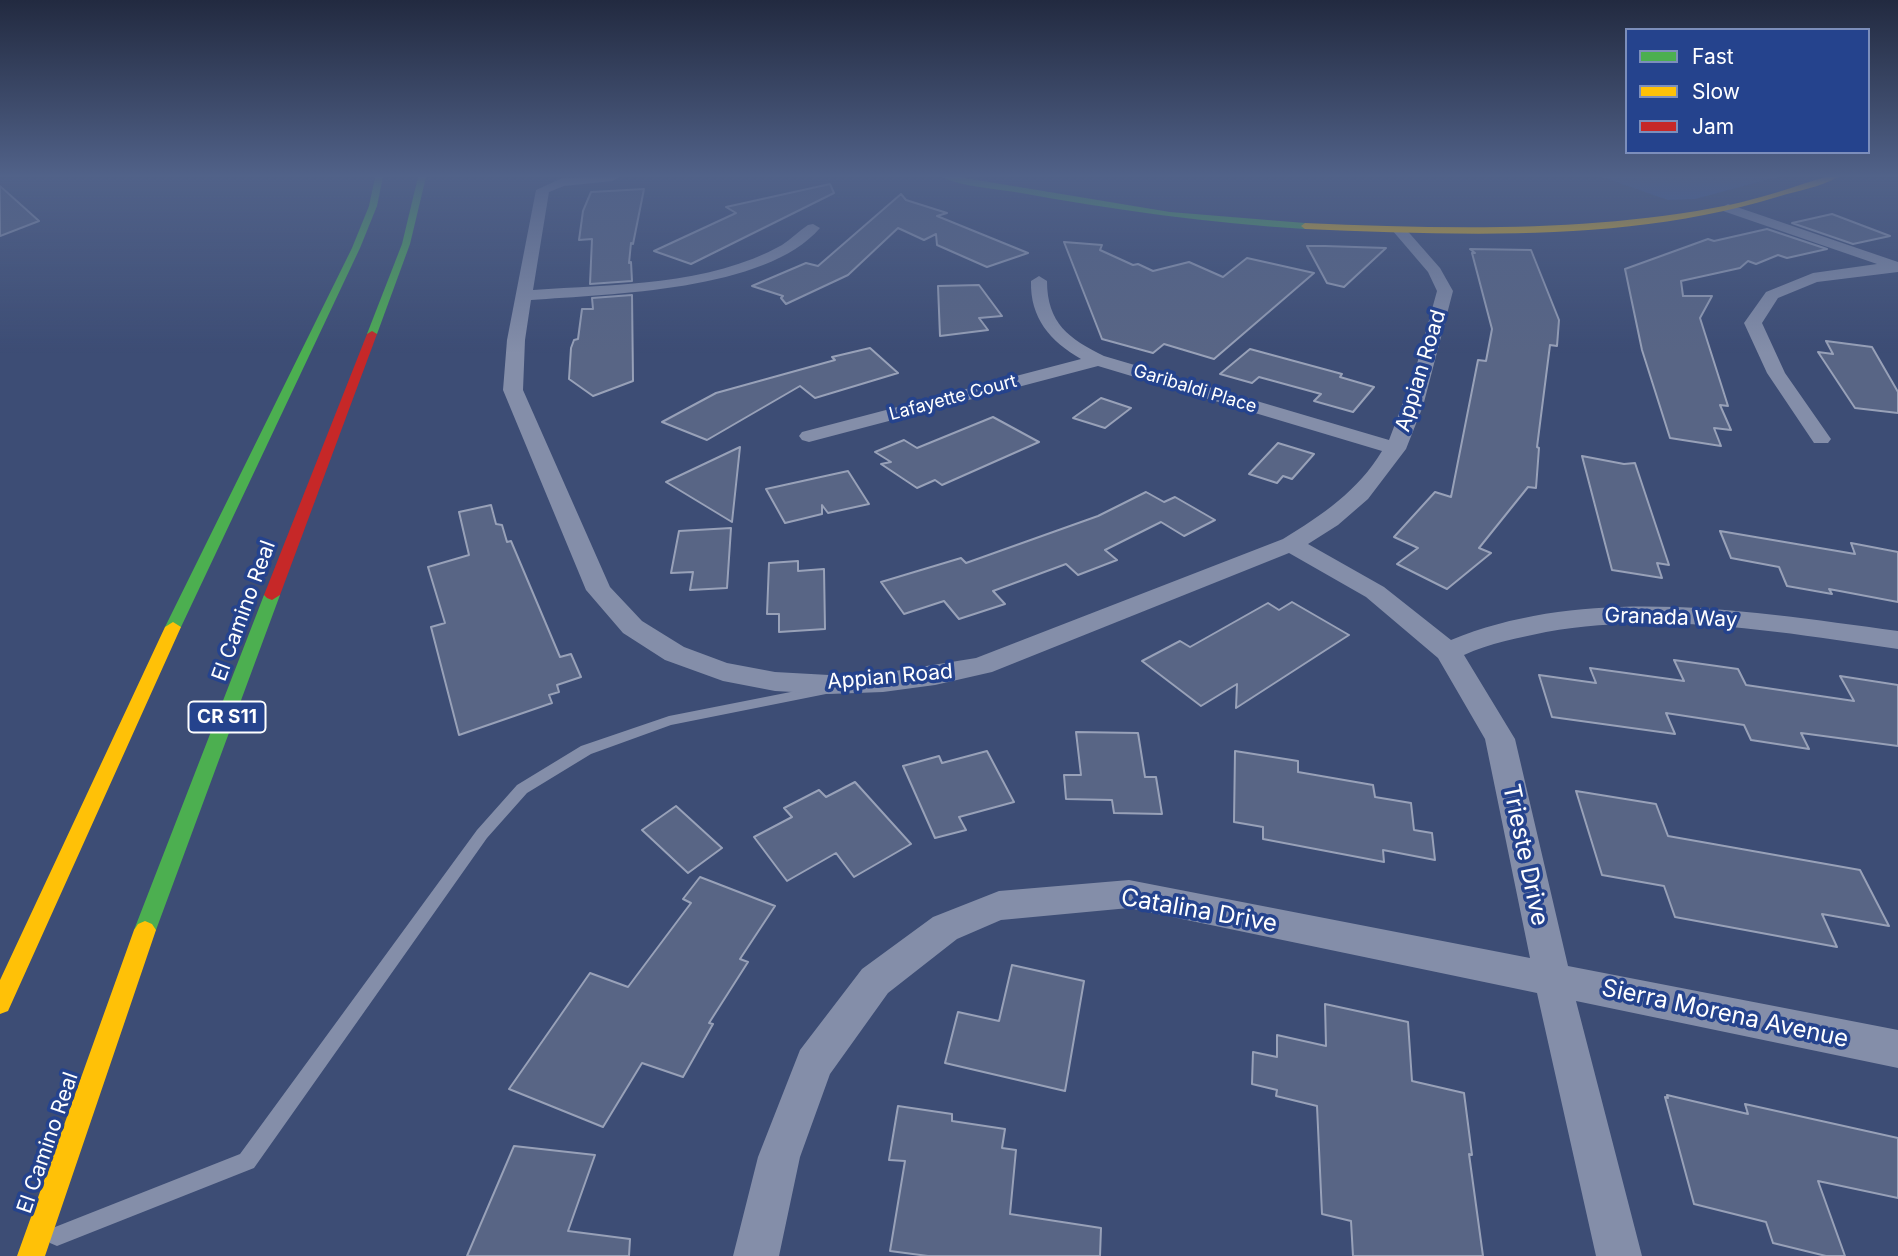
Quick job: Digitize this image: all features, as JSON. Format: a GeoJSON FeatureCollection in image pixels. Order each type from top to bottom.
{"type":"FeatureCollection","features":[{"type":"Feature","properties":{"kind":"main road"},"geometry":{"type":"LineString","coordinates":[[0,1004],[155,664],[361,236]]}},
{"type":"Feature","properties":{"kind":"main road","name":"El Camino Real"},"geometry":{"type":"LineString","coordinates":[[33,1251],[150,915],[408,236]]}},
{"type":"Feature","properties":{"kind":"street","name":"Appian Road"},"geometry":{"type":"LineString","coordinates":[[535,236],[513,370],[513,390],[599,590],[612,608],[676,655],[722,671],[779,682],[853,684],[946,675],[982,666],[1291,544],[1321,528],[1374,482],[1396,449],[1410,421],[1445,291],[1435,271],[1404,236]]}},
{"type":"Feature","properties":{"kind":"street"},"geometry":{"type":"LineString","coordinates":[[524,296],[685,281],[744,266],[786,249],[803,236]]}},
{"type":"Feature","properties":{"kind":"street"},"geometry":{"type":"LineString","coordinates":[[1808,236],[1898,267]]}},
{"type":"Feature","properties":{"kind":"street"},"geometry":{"type":"LineString","coordinates":[[1821,439],[1776,373],[1753,323],[1772,295],[1813,278],[1850,271],[1898,267]]}},
{"type":"Feature","properties":{"kind":"street","name":"Garibaldi Place"},"geometry":{"type":"LineString","coordinates":[[1039,281],[1037,297],[1049,326],[1072,348],[1098,360],[1396,449]]}},
{"type":"Feature","properties":{"kind":"street","name":"Lafayette Court"},"geometry":{"type":"LineString","coordinates":[[808,436],[1098,360]]}},
{"type":"Feature","properties":{"kind":"street","name":"Trieste Drive"},"geometry":{"type":"LineString","coordinates":[[1291,544],[1375,592],[1448,652],[1500,740],[1552,978],[1619,1256]]}},
{"type":"Feature","properties":{"kind":"street","name":"Granada Way"},"geometry":{"type":"LineString","coordinates":[[1448,652],[1472,639],[1566,618],[1628,613],[1735,618],[1898,640]]}},
{"type":"Feature","properties":{"kind":"street","name":"Catalina Drive"},"geometry":{"type":"LineString","coordinates":[[756,1256],[779,1157],[814,1063],[875,981],[944,928],[999,906],[1129,894],[1552,978]]}},
{"type":"Feature","properties":{"kind":"street","name":"Sierra Morena Avenue"},"geometry":{"type":"LineString","coordinates":[[1552,978],[1898,1049]]}},
{"type":"Feature","properties":{"kind":"lane"},"geometry":{"type":"LineString","coordinates":[[33,1251],[247,1161],[482,834],[522,789],[586,750],[669,721],[853,684]]}},
{"type":"Feature","properties":{"kind":"building"},"geometry":{"type":"Polygon","coordinates":[[[580,236],[635,236],[633,244],[631,243],[629,263],[631,262],[632,281],[590,284],[592,239],[579,240],[580,236]]]}},
{"type":"Feature","properties":{"kind":"building"},"geometry":{"type":"Polygon","coordinates":[[[687,236],[748,236],[691,264],[654,251],[687,236]]]}},
{"type":"Feature","properties":{"kind":"building"},"geometry":{"type":"Polygon","coordinates":[[[853,236],[890,236],[848,275],[786,304],[781,298],[783,296],[752,286],[806,263],[818,266],[853,236]]]}},
{"type":"Feature","properties":{"kind":"building"},"geometry":{"type":"Polygon","coordinates":[[[914,236],[933,236],[924,240],[914,236]]]}},
{"type":"Feature","properties":{"kind":"building"},"geometry":{"type":"Polygon","coordinates":[[[936,236],[985,236],[1028,253],[987,267],[937,245],[936,236]]]}},
{"type":"Feature","properties":{"kind":"building"},"geometry":{"type":"Polygon","coordinates":[[[1738,236],[1787,236],[1827,249],[1787,258],[1778,255],[1756,264],[1748,261],[1740,268],[1681,281],[1683,296],[1712,296],[1700,318],[1728,406],[1720,405],[1731,430],[1714,428],[1721,446],[1670,438],[1642,350],[1625,269],[1708,239],[1714,241],[1738,236]]]}},
{"type":"Feature","properties":{"kind":"building"},"geometry":{"type":"Polygon","coordinates":[[[1829,236],[1890,236],[1853,244],[1829,236]]]}},
{"type":"Feature","properties":{"kind":"building"},"geometry":{"type":"Polygon","coordinates":[[[1064,242],[1102,245],[1100,250],[1153,271],[1189,262],[1223,277],[1247,258],[1314,273],[1214,359],[1164,344],[1153,353],[1102,339],[1064,242]]]}},
{"type":"Feature","properties":{"kind":"building"},"geometry":{"type":"Polygon","coordinates":[[[1307,246],[1386,248],[1344,287],[1327,283],[1307,246]]]}},
{"type":"Feature","properties":{"kind":"building"},"geometry":{"type":"Polygon","coordinates":[[[1470,249],[1531,250],[1559,320],[1557,346],[1550,345],[1537,447],[1536,488],[1528,487],[1479,548],[1491,553],[1447,589],[1397,564],[1418,548],[1394,537],[1435,492],[1451,497],[1478,360],[1486,361],[1492,329],[1472,253],[1475,253],[1470,249]]]}},
{"type":"Feature","properties":{"kind":"building"},"geometry":{"type":"Polygon","coordinates":[[[979,285],[1002,316],[979,318],[988,330],[940,336],[938,286],[979,285]]]}},
{"type":"Feature","properties":{"kind":"building"},"geometry":{"type":"Polygon","coordinates":[[[632,295],[633,381],[593,396],[569,379],[571,348],[574,340],[578,339],[582,309],[593,309],[592,298],[632,295]]]}},
{"type":"Feature","properties":{"kind":"building"},"geometry":{"type":"Polygon","coordinates":[[[1826,341],[1872,347],[1898,392],[1898,413],[1855,408],[1818,352],[1833,354],[1826,341]]]}},
{"type":"Feature","properties":{"kind":"building"},"geometry":{"type":"Polygon","coordinates":[[[870,348],[898,373],[815,398],[800,386],[707,440],[662,422],[716,393],[870,348]]]}},
{"type":"Feature","properties":{"kind":"building"},"geometry":{"type":"Polygon","coordinates":[[[1250,349],[1342,374],[1340,377],[1374,387],[1353,412],[1314,401],[1321,394],[1259,377],[1252,383],[1220,374],[1250,349]]]}},
{"type":"Feature","properties":{"kind":"building"},"geometry":{"type":"Polygon","coordinates":[[[1101,398],[1131,408],[1105,428],[1073,418],[1101,398]]]}},
{"type":"Feature","properties":{"kind":"building"},"geometry":{"type":"Polygon","coordinates":[[[993,417],[1039,442],[942,485],[935,480],[917,488],[881,464],[891,462],[875,452],[904,440],[917,448],[993,417]]]}},
{"type":"Feature","properties":{"kind":"building"},"geometry":{"type":"Polygon","coordinates":[[[1278,443],[1314,454],[1292,479],[1283,476],[1277,483],[1249,474],[1278,443]]]}},
{"type":"Feature","properties":{"kind":"building"},"geometry":{"type":"Polygon","coordinates":[[[740,447],[732,522],[666,482],[740,447]]]}},
{"type":"Feature","properties":{"kind":"building"},"geometry":{"type":"Polygon","coordinates":[[[1582,456],[1624,464],[1635,463],[1669,565],[1657,563],[1662,578],[1612,570],[1582,456]]]}},
{"type":"Feature","properties":{"kind":"building"},"geometry":{"type":"Polygon","coordinates":[[[848,471],[869,504],[828,513],[822,505],[822,514],[785,523],[766,489],[848,471]]]}},
{"type":"Feature","properties":{"kind":"building"},"geometry":{"type":"Polygon","coordinates":[[[1146,492],[1164,502],[1175,497],[1215,520],[1184,536],[1161,522],[1105,550],[1117,560],[1078,575],[1066,564],[993,591],[1005,604],[959,619],[944,601],[904,614],[881,582],[961,558],[966,563],[1098,516],[1146,492]]]}},
{"type":"Feature","properties":{"kind":"building"},"geometry":{"type":"Polygon","coordinates":[[[491,505],[496,524],[502,525],[507,542],[511,541],[560,657],[571,654],[581,677],[557,685],[559,692],[549,695],[552,703],[459,735],[431,627],[445,623],[428,567],[469,555],[459,512],[491,505]]]}},
{"type":"Feature","properties":{"kind":"building"},"geometry":{"type":"Polygon","coordinates":[[[731,528],[727,588],[690,590],[693,572],[671,573],[679,531],[731,528]]]}},
{"type":"Feature","properties":{"kind":"building"},"geometry":{"type":"Polygon","coordinates":[[[1720,531],[1855,554],[1851,543],[1898,552],[1898,602],[1829,589],[1832,594],[1787,586],[1779,567],[1731,558],[1720,531]]]}},
{"type":"Feature","properties":{"kind":"building"},"geometry":{"type":"Polygon","coordinates":[[[798,561],[798,571],[824,569],[825,629],[779,632],[779,614],[767,614],[769,563],[798,561]]]}},
{"type":"Feature","properties":{"kind":"building"},"geometry":{"type":"Polygon","coordinates":[[[1292,602],[1349,635],[1236,708],[1237,684],[1201,706],[1142,661],[1180,641],[1190,647],[1268,603],[1279,610],[1292,602]]]}},
{"type":"Feature","properties":{"kind":"building"},"geometry":{"type":"Polygon","coordinates":[[[1674,660],[1738,669],[1746,685],[1854,701],[1840,676],[1898,685],[1898,746],[1801,733],[1809,749],[1751,740],[1744,725],[1666,713],[1675,734],[1552,717],[1539,675],[1596,683],[1590,668],[1684,681],[1674,660]]]}},
{"type":"Feature","properties":{"kind":"building"},"geometry":{"type":"Polygon","coordinates":[[[1076,732],[1138,733],[1145,777],[1156,777],[1162,814],[1114,813],[1112,800],[1066,799],[1064,775],[1081,775],[1076,732]]]}},
{"type":"Feature","properties":{"kind":"building"},"geometry":{"type":"Polygon","coordinates":[[[987,751],[1014,802],[959,817],[966,830],[935,838],[903,766],[939,756],[942,763],[987,751]]]}},
{"type":"Feature","properties":{"kind":"building"},"geometry":{"type":"Polygon","coordinates":[[[1235,751],[1298,761],[1298,772],[1373,785],[1375,797],[1411,803],[1414,830],[1432,833],[1435,860],[1383,850],[1384,862],[1263,839],[1263,827],[1234,822],[1235,751]]]}},
{"type":"Feature","properties":{"kind":"building"},"geometry":{"type":"Polygon","coordinates":[[[855,782],[911,844],[854,877],[836,853],[787,881],[754,837],[792,817],[784,808],[819,790],[826,797],[855,782]]]}},
{"type":"Feature","properties":{"kind":"building"},"geometry":{"type":"Polygon","coordinates":[[[1576,791],[1656,804],[1668,836],[1860,870],[1889,926],[1822,914],[1837,947],[1675,917],[1664,886],[1602,875],[1576,791]]]}},
{"type":"Feature","properties":{"kind":"building"},"geometry":{"type":"Polygon","coordinates":[[[676,806],[722,848],[688,873],[642,830],[676,806]]]}},
{"type":"Feature","properties":{"kind":"building"},"geometry":{"type":"Polygon","coordinates":[[[700,877],[775,906],[740,959],[748,962],[709,1023],[713,1024],[683,1077],[642,1063],[603,1127],[509,1089],[590,973],[628,987],[691,903],[683,899],[700,877]]]}},
{"type":"Feature","properties":{"kind":"building"},"geometry":{"type":"Polygon","coordinates":[[[1012,965],[1084,981],[1065,1091],[945,1063],[958,1012],[999,1021],[1012,965]]]}},
{"type":"Feature","properties":{"kind":"building"},"geometry":{"type":"Polygon","coordinates":[[[1325,1004],[1408,1022],[1412,1081],[1464,1093],[1483,1256],[1353,1256],[1351,1221],[1322,1214],[1317,1106],[1276,1096],[1277,1090],[1252,1084],[1253,1052],[1277,1057],[1277,1035],[1326,1046],[1325,1004]]]}},
{"type":"Feature","properties":{"kind":"building"},"geometry":{"type":"Polygon","coordinates":[[[1667,1095],[1748,1114],[1745,1104],[1898,1138],[1898,1198],[1818,1181],[1845,1256],[1826,1256],[1773,1243],[1766,1222],[1694,1204],[1665,1097],[1668,1098],[1667,1095]]]}},
{"type":"Feature","properties":{"kind":"building"},"geometry":{"type":"Polygon","coordinates":[[[898,1106],[952,1114],[952,1121],[1005,1129],[1002,1148],[1016,1150],[1010,1214],[1101,1228],[1100,1256],[928,1256],[890,1251],[905,1161],[889,1160],[898,1106]]]}},
{"type":"Feature","properties":{"kind":"building"},"geometry":{"type":"Polygon","coordinates":[[[514,1146],[595,1155],[568,1231],[630,1239],[629,1256],[467,1256],[514,1146]]]}},
{"type":"Feature","properties":{"kind":"traffic: fast"},"geometry":{"type":"LineString","coordinates":[[173,627],[361,236]]}},
{"type":"Feature","properties":{"kind":"traffic: fast"},"geometry":{"type":"LineString","coordinates":[[372,334],[408,236]]}},
{"type":"Feature","properties":{"kind":"traffic: fast"},"geometry":{"type":"LineString","coordinates":[[145,930],[272,595]]}},
{"type":"Feature","properties":{"kind":"traffic: slow"},"geometry":{"type":"LineString","coordinates":[[0,1004],[173,627]]}},
{"type":"Feature","properties":{"kind":"traffic: slow"},"geometry":{"type":"LineString","coordinates":[[31,1256],[145,930]]}},
{"type":"Feature","properties":{"kind":"traffic: jam"},"geometry":{"type":"LineString","coordinates":[[272,595],[372,334]]}}]}
